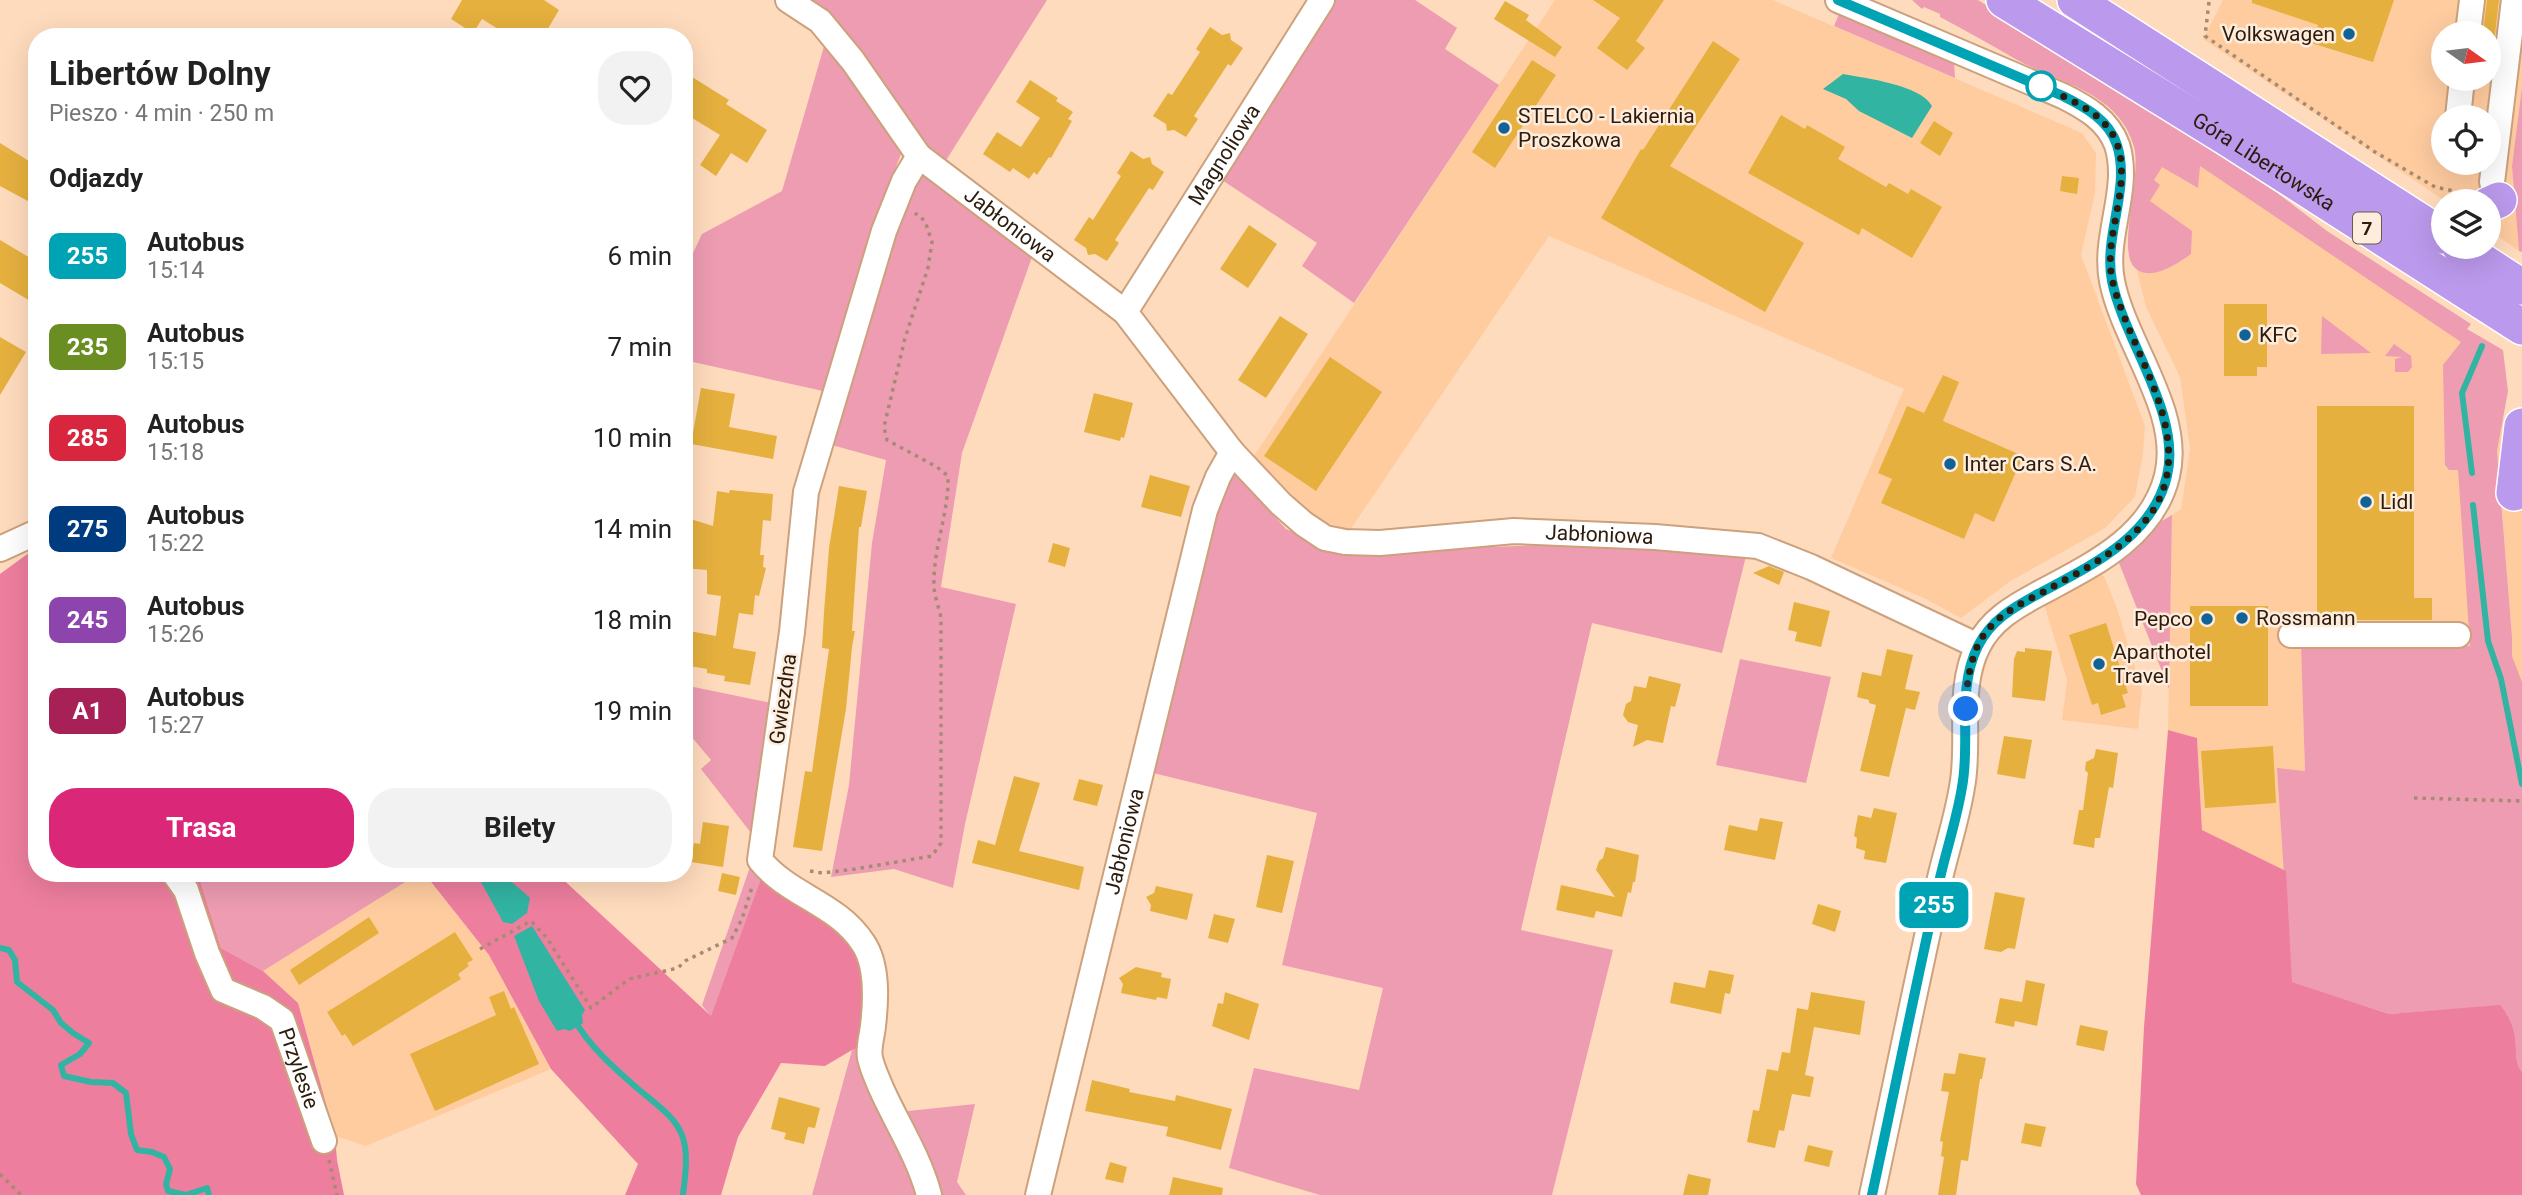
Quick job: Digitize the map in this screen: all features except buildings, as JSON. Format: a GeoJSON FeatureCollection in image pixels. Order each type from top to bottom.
{"type":"FeatureCollection","features":[{"type":"Feature","properties":{"kind":"highway","name":"Góra Libertowska"},"geometry":{"type":"LineString","coordinates":[[2004,0],[2238,146],[2517,311]]}},
{"type":"Feature","properties":{"kind":"highway","name":"Góra Libertowska"},"geometry":{"type":"LineString","coordinates":[[2075,0],[2431,228]]}},
{"type":"Feature","properties":{"kind":"highway"},"geometry":{"type":"LineString","coordinates":[[2389,201],[2431,209]]}},
{"type":"Feature","properties":{"kind":"highway"},"geometry":{"type":"LineString","coordinates":[[2471,259],[2517,311],[2522,356]]}},
{"type":"Feature","properties":{"kind":"highway"},"geometry":{"type":"LineString","coordinates":[[2514,493],[2522,426]]}},
{"type":"Feature","properties":{"kind":"street","name":"Jabłoniowa"},"geometry":{"type":"LineString","coordinates":[[788,0],[820,22],[853,61],[919,156],[1125,312],[1232,452],[1281,504],[1304,524],[1325,537],[1345,542],[1380,543],[1514,531],[1656,537],[1758,546],[1811,567],[1978,646]]}},
{"type":"Feature","properties":{"kind":"street","name":"Magnoliowa"},"geometry":{"type":"LineString","coordinates":[[1125,312],[1322,0]]}},
{"type":"Feature","properties":{"kind":"street"},"geometry":{"type":"LineString","coordinates":[[1838,0],[2076,103],[2088,109],[2104,124],[2116,142],[2119,153],[2119,186],[2111,251],[2112,282],[2124,319],[2163,414],[2170,456],[2167,476],[2154,508],[2129,539],[2099,560],[2006,611],[1978,646],[1966,692],[1963,786],[1940,876],[1872,1195]]}},
{"type":"Feature","properties":{"kind":"street"},"geometry":{"type":"LineString","coordinates":[[2469,21],[2472,0]]}},
{"type":"Feature","properties":{"kind":"street"},"geometry":{"type":"LineString","coordinates":[[2494,189],[2514,0]]}},
{"type":"Feature","properties":{"kind":"street","name":"Gwiezdna"},"geometry":{"type":"LineString","coordinates":[[760,860],[792,632],[806,492],[894,204],[919,156]]}},
{"type":"Feature","properties":{"kind":"street","name":"Jabłoniowa"},"geometry":{"type":"LineString","coordinates":[[1038,1195],[1205,510],[1218,477],[1232,452]]}},
{"type":"Feature","properties":{"kind":"street"},"geometry":{"type":"LineString","coordinates":[[0,549],[28,536]]}},
{"type":"Feature","properties":{"kind":"street"},"geometry":{"type":"LineString","coordinates":[[2291,635],[2458,635]]}},
{"type":"Feature","properties":{"kind":"street"},"geometry":{"type":"LineString","coordinates":[[760,860],[792,889],[845,920],[864,944],[873,964],[874,1014],[869,1056],[923,1174],[929,1195]]}},
{"type":"Feature","properties":{"kind":"street","name":"Przylesie"},"geometry":{"type":"LineString","coordinates":[[180,882],[186,890],[207,953],[223,990],[263,1007],[282,1020],[324,1141]]}},
{"type":"Feature","properties":{"kind":"path"},"geometry":{"type":"LineString","coordinates":[[2209,2],[2205,36],[2375,152],[2435,187],[2448,189]]}},
{"type":"Feature","properties":{"kind":"path"},"geometry":{"type":"LineString","coordinates":[[809,871],[833,872],[932,856],[941,843],[941,618],[934,586],[940,532],[948,498],[948,476],[937,467],[887,440],[884,427],[905,338],[928,268],[932,242],[925,221],[914,211],[894,204]]}},
{"type":"Feature","properties":{"kind":"path"},"geometry":{"type":"LineString","coordinates":[[2414,797],[2522,800]]}},
{"type":"Feature","properties":{"kind":"path"},"geometry":{"type":"LineString","coordinates":[[480,949],[531,921],[547,938],[592,1008],[629,978],[678,968],[685,961],[732,938],[742,919],[760,860]]}},
{"type":"Feature","properties":{"kind":"path"},"geometry":{"type":"LineString","coordinates":[[324,1141],[337,1195]]}},
{"type":"Feature","properties":{"kind":"path"},"geometry":{"type":"LineString","coordinates":[[0,1174],[21,1195]]}},
{"type":"Feature","properties":{"kind":"shaded area"},"geometry":{"type":"Polygon","coordinates":[[[808,0],[1047,0],[945,162],[910,128],[832,15],[808,0]]]}},
{"type":"Feature","properties":{"kind":"shaded area"},"geometry":{"type":"Polygon","coordinates":[[[1332,0],[1415,0],[1457,28],[1445,49],[1499,85],[1354,303],[1302,266],[1317,243],[1219,178],[1332,0]]]}},
{"type":"Feature","properties":{"kind":"shaded area"},"geometry":{"type":"Polygon","coordinates":[[[1555,0],[1773,0],[2082,133],[2096,153],[2095,193],[2081,255],[2145,426],[2135,497],[2105,528],[2009,582],[1961,618],[1926,599],[1831,558],[1904,389],[1549,236],[1350,530],[1311,518],[1280,489],[1254,456],[1555,0]]]}},
{"type":"Feature","properties":{"kind":"shaded area"},"geometry":{"type":"Polygon","coordinates":[[[1912,0],[1978,0],[2237,162],[2327,231],[2471,324],[2467,329],[2503,350],[2508,391],[2497,451],[2512,656],[2522,682],[2522,1072],[2519,1068],[2512,1024],[2500,1006],[2389,1014],[2291,982],[2277,768],[2305,771],[2301,646],[2470,646],[2458,470],[2449,470],[2445,465],[2443,365],[2461,342],[2200,166],[2198,188],[2162,167],[2154,180],[2160,185],[2150,201],[2192,231],[2191,254],[2155,273],[2140,271],[2129,258],[2128,244],[2136,160],[2127,129],[2116,114],[2087,92],[2019,61],[1940,17],[1940,14],[1924,7],[1922,9],[1912,0]]]}},
{"type":"Feature","properties":{"kind":"shaded area"},"geometry":{"type":"Polygon","coordinates":[[[2223,0],[2522,0],[2522,87],[2512,166],[2519,251],[2501,238],[2501,189],[2431,189],[2431,192],[2203,39],[2223,0]]]}},
{"type":"Feature","properties":{"kind":"shaded area"},"geometry":{"type":"Polygon","coordinates":[[[1839,14],[1954,61],[1955,78],[1834,26],[1839,14]]]}},
{"type":"Feature","properties":{"kind":"shaded area"},"geometry":{"type":"Polygon","coordinates":[[[827,36],[904,146],[879,211],[823,391],[693,362],[693,253],[702,234],[782,191],[827,36]]]}},
{"type":"Feature","properties":{"kind":"shaded area"},"geometry":{"type":"Polygon","coordinates":[[[2522,87],[2522,252],[2519,251],[2512,166],[2522,87]]]}},
{"type":"Feature","properties":{"kind":"shaded area"},"geometry":{"type":"Polygon","coordinates":[[[2167,139],[2468,345],[2470,646],[2301,647],[2305,771],[2277,769],[2286,871],[2202,830],[2197,738],[2168,730],[2172,515],[2181,509],[2190,449],[2180,377],[2146,307],[2134,259],[2133,213],[2167,139]]]}},
{"type":"Feature","properties":{"kind":"shaded area"},"geometry":{"type":"Polygon","coordinates":[[[919,156],[1036,246],[962,453],[941,587],[1016,604],[965,824],[953,888],[894,869],[831,877],[849,785],[872,543],[886,460],[821,442],[919,156]]]}},
{"type":"Feature","properties":{"kind":"shaded area"},"geometry":{"type":"Polygon","coordinates":[[[2322,316],[2371,353],[2321,354],[2322,316]]]}},
{"type":"Feature","properties":{"kind":"shaded area"},"geometry":{"type":"Polygon","coordinates":[[[2394,344],[2411,356],[2412,367],[2408,372],[2395,372],[2395,359],[2402,357],[2385,356],[2394,344]]]}},
{"type":"Feature","properties":{"kind":"shaded area"},"geometry":{"type":"Polygon","coordinates":[[[2503,419],[2522,421],[2522,682],[2512,656],[2497,451],[2503,419]]]}},
{"type":"Feature","properties":{"kind":"shaded area"},"geometry":{"type":"Polygon","coordinates":[[[1232,471],[1286,529],[1342,552],[1608,543],[1747,552],[1722,653],[1592,623],[1521,930],[1613,950],[1552,1195],[1320,1195],[1229,1168],[1254,1068],[1359,1090],[1383,988],[1282,965],[1317,813],[1145,771],[1209,522],[1232,471]]]}},
{"type":"Feature","properties":{"kind":"shaded area"},"geometry":{"type":"Polygon","coordinates":[[[2172,515],[2169,689],[2119,563],[2153,526],[2172,515]]]}},
{"type":"Feature","properties":{"kind":"shaded area"},"geometry":{"type":"Polygon","coordinates":[[[28,554],[28,882],[201,882],[221,948],[263,971],[298,1003],[335,1136],[344,1195],[0,1195],[0,574],[28,554]]]}},
{"type":"Feature","properties":{"kind":"shaded area"},"geometry":{"type":"Polygon","coordinates":[[[2099,574],[2104,576],[2117,608],[2142,691],[2138,729],[2062,720],[2067,680],[2044,604],[2099,574]]]}},
{"type":"Feature","properties":{"kind":"shaded area"},"geometry":{"type":"Polygon","coordinates":[[[1740,659],[1831,677],[1806,783],[1716,765],[1740,659]]]}},
{"type":"Feature","properties":{"kind":"shaded area"},"geometry":{"type":"Polygon","coordinates":[[[693,687],[776,704],[755,838],[701,769],[711,760],[693,739],[693,687]]]}},
{"type":"Feature","properties":{"kind":"shaded area"},"geometry":{"type":"Polygon","coordinates":[[[2168,730],[2197,738],[2202,830],[2286,871],[2292,982],[2389,1014],[2500,1005],[2503,1008],[2513,1028],[2519,1068],[2522,1072],[2522,1195],[2141,1195],[2136,1184],[2144,1027],[2168,730]]]}},
{"type":"Feature","properties":{"kind":"shaded area"},"geometry":{"type":"Polygon","coordinates":[[[750,867],[761,878],[711,1017],[702,1005],[750,867]]]}},
{"type":"Feature","properties":{"kind":"shaded area"},"geometry":{"type":"Polygon","coordinates":[[[761,878],[812,906],[857,948],[869,987],[862,1047],[825,1066],[781,1063],[738,1137],[721,1195],[625,1195],[638,1164],[551,1069],[489,955],[431,882],[566,882],[711,1016],[761,878]]]}},
{"type":"Feature","properties":{"kind":"shaded area"},"geometry":{"type":"Polygon","coordinates":[[[201,882],[405,882],[263,971],[221,948],[201,882]]]}},
{"type":"Feature","properties":{"kind":"shaded area"},"geometry":{"type":"Polygon","coordinates":[[[405,882],[431,882],[489,955],[551,1069],[366,1146],[335,1136],[298,1003],[263,971],[405,882]]]}},
{"type":"Feature","properties":{"kind":"shaded area"},"geometry":{"type":"Polygon","coordinates":[[[862,1047],[922,1195],[812,1195],[852,1050],[862,1047]]]}},
{"type":"Feature","properties":{"kind":"shaded area"},"geometry":{"type":"Polygon","coordinates":[[[975,1104],[957,1182],[966,1195],[938,1195],[899,1112],[975,1104]]]}},
{"type":"Feature","properties":{"kind":"water"},"geometry":{"type":"Polygon","coordinates":[[[1843,74],[1905,88],[1926,99],[1932,106],[1912,138],[1859,111],[1846,99],[1823,89],[1843,74]]]}},
{"type":"Feature","properties":{"kind":"water"},"geometry":{"type":"Polygon","coordinates":[[[481,882],[511,882],[530,898],[527,913],[512,924],[503,922],[481,882]]]}},
{"type":"Feature","properties":{"kind":"water"},"geometry":{"type":"Polygon","coordinates":[[[532,926],[585,1010],[582,1015],[583,1023],[570,1031],[557,1031],[539,1001],[514,936],[532,926]]]}},
{"type":"Feature","properties":{"kind":"waterway"},"geometry":{"type":"LineString","coordinates":[[2472,473],[2462,393],[2482,346]]}},
{"type":"Feature","properties":{"kind":"waterway"},"geometry":{"type":"LineString","coordinates":[[2473,505],[2488,641],[2501,679],[2522,784]]}},
{"type":"Feature","properties":{"kind":"waterway"},"geometry":{"type":"LineString","coordinates":[[0,948],[9,950],[15,960],[17,982],[53,1010],[61,1023],[89,1043],[80,1054],[61,1065],[64,1076],[91,1082],[113,1083],[126,1093],[131,1134],[137,1150],[164,1157],[170,1169],[166,1184],[168,1191],[186,1195],[207,1188],[209,1195]]}},
{"type":"Feature","properties":{"kind":"waterway"},"geometry":{"type":"LineString","coordinates":[[574,1019],[602,1056],[674,1121],[682,1135],[686,1157],[683,1195]]}},
{"type":"Feature","properties":{"kind":"bus line","name":"255"},"geometry":{"type":"LineString","coordinates":[[1838,0],[2063,96],[2088,109],[2111,132],[2119,153],[2120,168],[2111,251],[2112,282],[2124,319],[2163,414],[2170,456],[2162,492],[2154,508],[2129,539],[2070,577],[2006,611],[1978,646],[1966,692],[1963,786],[1940,876],[1872,1195]]}},
{"type":"Feature","properties":{"kind":"place","name":"Volkswagen"},"geometry":{"type":"Point","coordinates":[2349,34]}},
{"type":"Feature","properties":{"kind":"place","name":"STELCO - Lakiernia Proszkowa"},"geometry":{"type":"Point","coordinates":[1504,128]}},
{"type":"Feature","properties":{"kind":"place","name":"KFC"},"geometry":{"type":"Point","coordinates":[2245,335]}},
{"type":"Feature","properties":{"kind":"place","name":"Inter Cars S.A."},"geometry":{"type":"Point","coordinates":[1950,464]}},
{"type":"Feature","properties":{"kind":"place","name":"Lidl"},"geometry":{"type":"Point","coordinates":[2366,502]}},
{"type":"Feature","properties":{"kind":"place","name":"Rossmann"},"geometry":{"type":"Point","coordinates":[2242,618]}},
{"type":"Feature","properties":{"kind":"place","name":"Pepco"},"geometry":{"type":"Point","coordinates":[2207,619]}},
{"type":"Feature","properties":{"kind":"place","name":"Aparthotel Travel"},"geometry":{"type":"Point","coordinates":[2099,664]}},
{"type":"Feature","properties":{"kind":"route"},"geometry":{"type":"LineString","coordinates":[[1966,709],[1970,669],[1978,646],[1992,626],[2006,611],[2070,577],[2129,539],[2154,508],[2162,492],[2170,456],[2163,414],[2124,319],[2112,282],[2111,251],[2120,168],[2116,142],[2111,132],[2088,109],[2041,86]]}}]}
